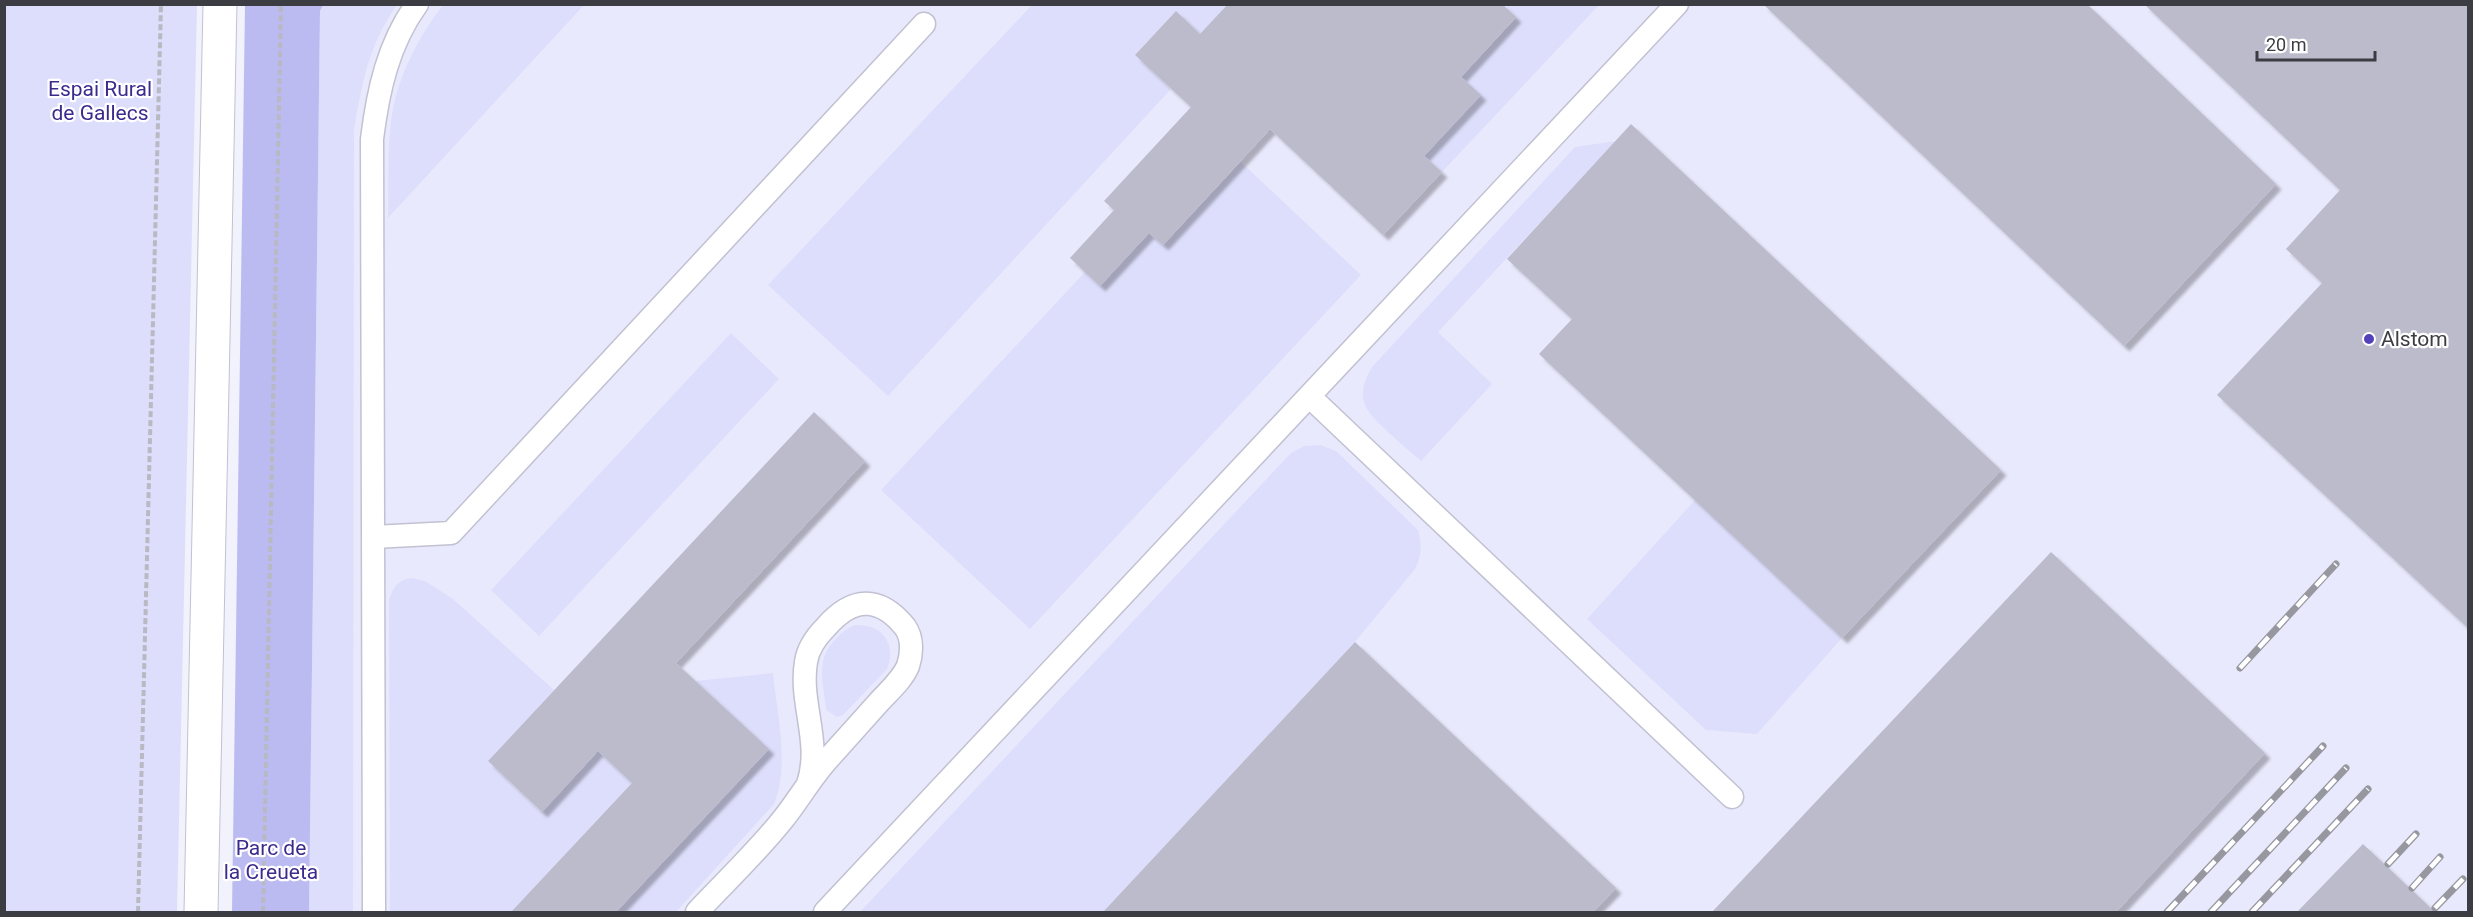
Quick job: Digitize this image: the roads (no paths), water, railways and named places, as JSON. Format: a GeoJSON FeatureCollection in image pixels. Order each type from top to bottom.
{"type":"FeatureCollection","features":[{"type":"Feature","properties":{"kind":"street"},"geometry":{"type":"LineString","coordinates":[[201,912],[220,4]]}},
{"type":"Feature","properties":{"kind":"lane"},"geometry":{"type":"LineString","coordinates":[[374,912],[372,139],[378,94],[390,54],[417,4]]}},
{"type":"Feature","properties":{"kind":"lane"},"geometry":{"type":"LineString","coordinates":[[825,912],[1677,4]]}},
{"type":"Feature","properties":{"kind":"lane"},"geometry":{"type":"LineString","coordinates":[[373,537],[451,533],[924,24]]}},
{"type":"Feature","properties":{"kind":"lane"},"geometry":{"type":"LineString","coordinates":[[1309,396],[1732,797]]}},
{"type":"Feature","properties":{"kind":"lane"},"geometry":{"type":"LineString","coordinates":[[698,912],[783,819],[808,784],[902,677],[911,654],[908,631],[886,610],[872,604],[847,607],[837,614],[810,648],[806,663],[806,678],[814,758],[808,784]]}},
{"type":"Feature","properties":{"kind":"railway"},"geometry":{"type":"LineString","coordinates":[[2240,668],[2336,564]]}},
{"type":"Feature","properties":{"kind":"railway"},"geometry":{"type":"LineString","coordinates":[[2167,912],[2323,746]]}},
{"type":"Feature","properties":{"kind":"railway"},"geometry":{"type":"LineString","coordinates":[[2211,912],[2346,768]]}},
{"type":"Feature","properties":{"kind":"railway"},"geometry":{"type":"LineString","coordinates":[[2252,912],[2368,789]]}},
{"type":"Feature","properties":{"kind":"railway"},"geometry":{"type":"LineString","coordinates":[[2388,864],[2416,834]]}},
{"type":"Feature","properties":{"kind":"railway"},"geometry":{"type":"LineString","coordinates":[[2412,888],[2440,857]]}},
{"type":"Feature","properties":{"kind":"railway"},"geometry":{"type":"LineString","coordinates":[[2435,908],[2463,879]]}},
{"type":"Feature","properties":{"kind":"place","name":"Alstom"},"geometry":{"type":"Point","coordinates":[2369,339]}},
{"type":"Feature","properties":{"kind":"park label","name":"Espai Rural de Gallecs"},"geometry":{"type":"Point","coordinates":[100,101]}},
{"type":"Feature","properties":{"kind":"park label","name":"Parc de la Creueta"},"geometry":{"type":"Point","coordinates":[271,860]}}]}
